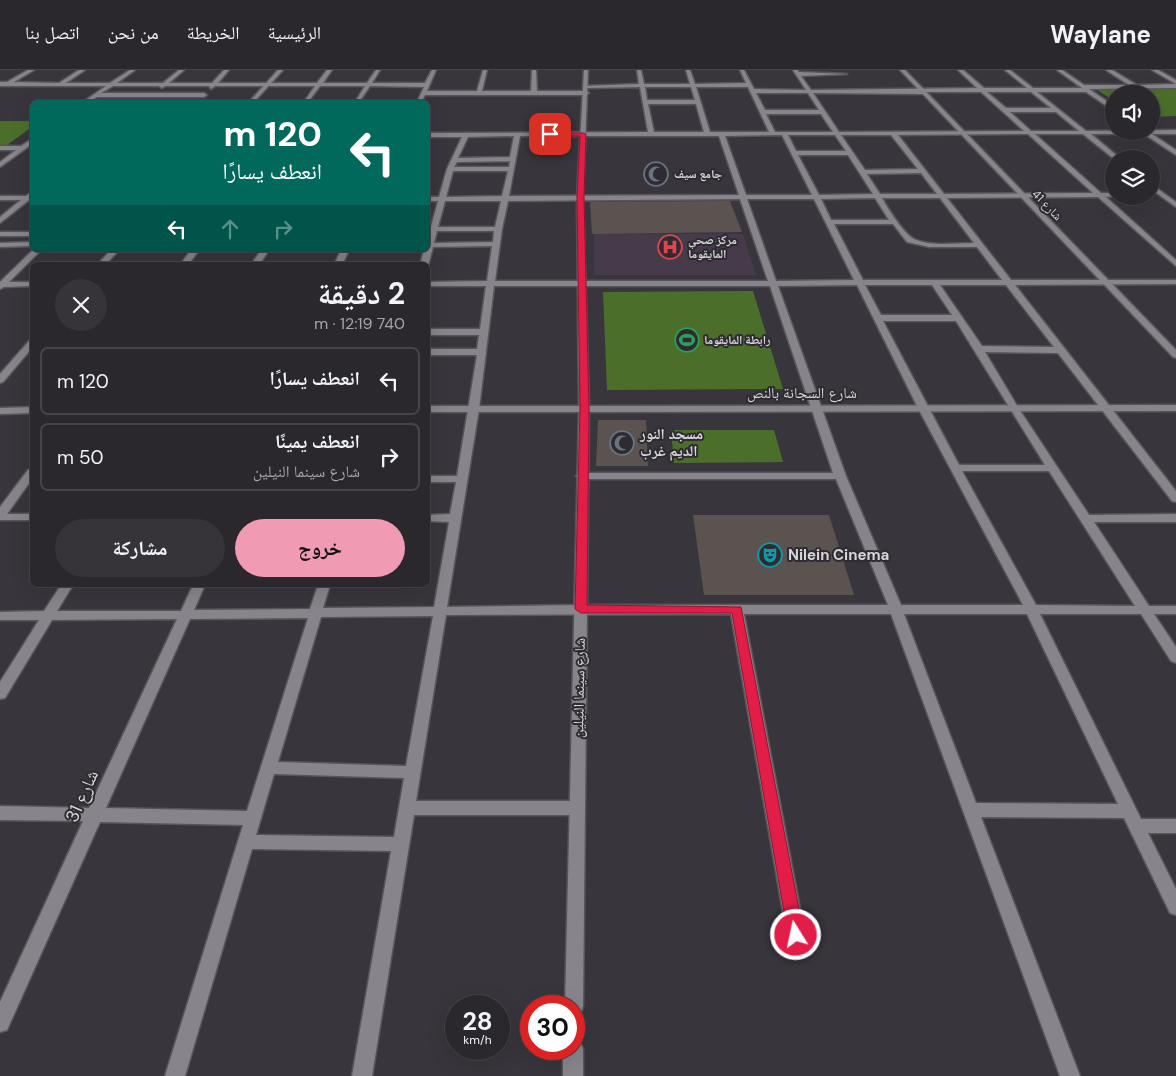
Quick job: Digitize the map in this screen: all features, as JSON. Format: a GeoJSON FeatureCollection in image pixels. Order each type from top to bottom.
{"type":"FeatureCollection","features":[{"type":"Feature","properties":{"kind":"street"},"geometry":{"type":"LineString","coordinates":[[8,84],[32,70]]}},
{"type":"Feature","properties":{"kind":"street"},"geometry":{"type":"LineString","coordinates":[[60,84],[83,70]]}},
{"type":"Feature","properties":{"kind":"street"},"geometry":{"type":"LineString","coordinates":[[88,100],[133,70]]}},
{"type":"Feature","properties":{"kind":"street"},"geometry":{"type":"LineString","coordinates":[[146,100],[182,70]]}},
{"type":"Feature","properties":{"kind":"street"},"geometry":{"type":"LineString","coordinates":[[197,100],[227,70]]}},
{"type":"Feature","properties":{"kind":"street"},"geometry":{"type":"LineString","coordinates":[[253,100],[281,70]]}},
{"type":"Feature","properties":{"kind":"street"},"geometry":{"type":"LineString","coordinates":[[308,100],[330,70]]}},
{"type":"Feature","properties":{"kind":"street"},"geometry":{"type":"LineString","coordinates":[[358,100],[378,70]]}},
{"type":"Feature","properties":{"kind":"street"},"geometry":{"type":"LineString","coordinates":[[421,100],[434,70]]}},
{"type":"Feature","properties":{"kind":"street"},"geometry":{"type":"LineString","coordinates":[[478,93],[485,70]]}},
{"type":"Feature","properties":{"kind":"street"},"geometry":{"type":"LineString","coordinates":[[534,70],[534,92]]}},
{"type":"Feature","properties":{"kind":"street","name":"شارع سينما النيلين"},"geometry":{"type":"LineString","coordinates":[[574,995],[584,409],[580,197],[586,70]]}},
{"type":"Feature","properties":{"kind":"street"},"geometry":{"type":"LineString","coordinates":[[638,70],[651,134]]}},
{"type":"Feature","properties":{"kind":"street"},"geometry":{"type":"LineString","coordinates":[[688,70],[699,102],[742,197],[840,476],[896,609],[1070,1076]]}},
{"type":"Feature","properties":{"kind":"street"},"geometry":{"type":"LineString","coordinates":[[742,70],[763,112],[794,153],[923,408],[1030,609],[1176,907]]}},
{"type":"Feature","properties":{"kind":"street","name":"شارع 41"},"geometry":{"type":"LineString","coordinates":[[902,70],[1104,282],[1176,354]]}},
{"type":"Feature","properties":{"kind":"street"},"geometry":{"type":"LineString","coordinates":[[960,70],[1176,264]]}},
{"type":"Feature","properties":{"kind":"street"},"geometry":{"type":"LineString","coordinates":[[1007,70],[1107,150]]}},
{"type":"Feature","properties":{"kind":"street"},"geometry":{"type":"LineString","coordinates":[[1059,70],[1105,102]]}},
{"type":"Feature","properties":{"kind":"street"},"geometry":{"type":"LineString","coordinates":[[1108,70],[1133,85]]}},
{"type":"Feature","properties":{"kind":"street"},"geometry":{"type":"LineString","coordinates":[[1154,70],[1176,82]]}},
{"type":"Feature","properties":{"kind":"street"},"geometry":{"type":"LineString","coordinates":[[797,72],[843,72],[849,80]]}},
{"type":"Feature","properties":{"kind":"street"},"geometry":{"type":"LineString","coordinates":[[797,72],[879,196],[894,222],[913,242],[937,246],[981,245]]}},
{"type":"Feature","properties":{"kind":"street"},"geometry":{"type":"LineString","coordinates":[[0,84],[428,86]]}},
{"type":"Feature","properties":{"kind":"street"},"geometry":{"type":"LineString","coordinates":[[424,93],[534,92],[694,85],[859,92],[1105,87]]}},
{"type":"Feature","properties":{"kind":"street"},"geometry":{"type":"LineString","coordinates":[[854,86],[859,92]]}},
{"type":"Feature","properties":{"kind":"street"},"geometry":{"type":"LineString","coordinates":[[1160,86],[1176,86]]}},
{"type":"Feature","properties":{"kind":"street"},"geometry":{"type":"LineString","coordinates":[[95,96],[204,94]]}},
{"type":"Feature","properties":{"kind":"street"},"geometry":{"type":"LineString","coordinates":[[646,102],[699,102]]}},
{"type":"Feature","properties":{"kind":"street"},"geometry":{"type":"LineString","coordinates":[[1006,110],[1057,110]]}},
{"type":"Feature","properties":{"kind":"street"},"geometry":{"type":"LineString","coordinates":[[763,112],[822,112]]}},
{"type":"Feature","properties":{"kind":"street"},"geometry":{"type":"LineString","coordinates":[[430,135],[1105,132]]}},
{"type":"Feature","properties":{"kind":"street"},"geometry":{"type":"LineString","coordinates":[[1160,132],[1176,132]]}},
{"type":"Feature","properties":{"kind":"street"},"geometry":{"type":"LineString","coordinates":[[893,133],[944,196],[1176,499]]}},
{"type":"Feature","properties":{"kind":"street"},"geometry":{"type":"LineString","coordinates":[[362,1076],[474,409],[480,352],[498,229],[517,134]]}},
{"type":"Feature","properties":{"kind":"street"},"geometry":{"type":"LineString","coordinates":[[430,248],[450,169],[466,135]]}},
{"type":"Feature","properties":{"kind":"street"},"geometry":{"type":"LineString","coordinates":[[1157,140],[1176,153]]}},
{"type":"Feature","properties":{"kind":"street"},"geometry":{"type":"LineString","coordinates":[[0,165],[30,143]]}},
{"type":"Feature","properties":{"kind":"street"},"geometry":{"type":"LineString","coordinates":[[0,148],[23,148]]}},
{"type":"Feature","properties":{"kind":"street"},"geometry":{"type":"LineString","coordinates":[[794,153],[849,153]]}},
{"type":"Feature","properties":{"kind":"street"},"geometry":{"type":"LineString","coordinates":[[454,160],[512,164]]}},
{"type":"Feature","properties":{"kind":"street"},"geometry":{"type":"LineString","coordinates":[[450,169],[512,164]]}},
{"type":"Feature","properties":{"kind":"street"},"geometry":{"type":"LineString","coordinates":[[863,172],[924,171]]}},
{"type":"Feature","properties":{"kind":"street"},"geometry":{"type":"LineString","coordinates":[[1160,193],[1176,205]]}},
{"type":"Feature","properties":{"kind":"street"},"geometry":{"type":"LineString","coordinates":[[430,199],[1105,195]]}},
{"type":"Feature","properties":{"kind":"street"},"geometry":{"type":"LineString","coordinates":[[1163,195],[1176,195]]}},
{"type":"Feature","properties":{"kind":"street"},"geometry":{"type":"LineString","coordinates":[[0,198],[30,197]]}},
{"type":"Feature","properties":{"kind":"street"},"geometry":{"type":"LineString","coordinates":[[0,221],[30,198]]}},
{"type":"Feature","properties":{"kind":"street"},"geometry":{"type":"LineString","coordinates":[[829,222],[894,222]]}},
{"type":"Feature","properties":{"kind":"street"},"geometry":{"type":"LineString","coordinates":[[434,229],[498,229]]}},
{"type":"Feature","properties":{"kind":"street"},"geometry":{"type":"LineString","coordinates":[[0,234],[30,234]]}},
{"type":"Feature","properties":{"kind":"street"},"geometry":{"type":"LineString","coordinates":[[0,244],[30,244]]}},
{"type":"Feature","properties":{"kind":"street"},"geometry":{"type":"LineString","coordinates":[[431,245],[496,244]]}},
{"type":"Feature","properties":{"kind":"street"},"geometry":{"type":"LineString","coordinates":[[1,285],[36,252]]}},
{"type":"Feature","properties":{"kind":"street"},"geometry":{"type":"LineString","coordinates":[[104,262],[113,252]]}},
{"type":"Feature","properties":{"kind":"street"},"geometry":{"type":"LineString","coordinates":[[430,284],[1176,282]]}},
{"type":"Feature","properties":{"kind":"street"},"geometry":{"type":"LineString","coordinates":[[935,283],[979,349],[1014,409],[1176,658]]}},
{"type":"Feature","properties":{"kind":"street"},"geometry":{"type":"LineString","coordinates":[[1,285],[30,284]]}},
{"type":"Feature","properties":{"kind":"street"},"geometry":{"type":"LineString","coordinates":[[878,318],[959,318]]}},
{"type":"Feature","properties":{"kind":"street"},"geometry":{"type":"LineString","coordinates":[[430,332],[483,332]]}},
{"type":"Feature","properties":{"kind":"street"},"geometry":{"type":"LineString","coordinates":[[0,380],[30,344]]}},
{"type":"Feature","properties":{"kind":"street"},"geometry":{"type":"LineString","coordinates":[[979,349],[1062,350]]}},
{"type":"Feature","properties":{"kind":"street"},"geometry":{"type":"LineString","coordinates":[[430,352],[480,352]]}},
{"type":"Feature","properties":{"kind":"street","name":"شارع السجانة بالنص"},"geometry":{"type":"LineString","coordinates":[[430,409],[1176,408]]}},
{"type":"Feature","properties":{"kind":"street"},"geometry":{"type":"LineString","coordinates":[[0,411],[30,410]]}},
{"type":"Feature","properties":{"kind":"street"},"geometry":{"type":"LineString","coordinates":[[955,468],[1053,468]]}},
{"type":"Feature","properties":{"kind":"street"},"geometry":{"type":"LineString","coordinates":[[582,476],[840,476]]}},
{"type":"Feature","properties":{"kind":"street"},"geometry":{"type":"LineString","coordinates":[[0,516],[30,477]]}},
{"type":"Feature","properties":{"kind":"street"},"geometry":{"type":"LineString","coordinates":[[430,479],[462,479]]}},
{"type":"Feature","properties":{"kind":"street"},"geometry":{"type":"LineString","coordinates":[[0,516],[30,517]]}},
{"type":"Feature","properties":{"kind":"street"},"geometry":{"type":"LineString","coordinates":[[430,518],[456,518]]}},
{"type":"Feature","properties":{"kind":"street"},"geometry":{"type":"LineString","coordinates":[[1086,519],[1176,518]]}},
{"type":"Feature","properties":{"kind":"street"},"geometry":{"type":"LineString","coordinates":[[0,694],[66,587]]}},
{"type":"Feature","properties":{"kind":"street","name":"شارع 31"},"geometry":{"type":"LineString","coordinates":[[0,1023],[197,587]]}},
{"type":"Feature","properties":{"kind":"street"},"geometry":{"type":"LineString","coordinates":[[175,1076],[323,587]]}},
{"type":"Feature","properties":{"kind":"street"},"geometry":{"type":"LineString","coordinates":[[0,616],[581,609],[1176,610]]}},
{"type":"Feature","properties":{"kind":"street"},"geometry":{"type":"LineString","coordinates":[[737,610],[796,935]]}},
{"type":"Feature","properties":{"kind":"street"},"geometry":{"type":"LineString","coordinates":[[268,768],[413,772]]}},
{"type":"Feature","properties":{"kind":"street"},"geometry":{"type":"LineString","coordinates":[[407,808],[576,808]]}},
{"type":"Feature","properties":{"kind":"street"},"geometry":{"type":"LineString","coordinates":[[970,810],[1129,811]]}},
{"type":"Feature","properties":{"kind":"street"},"geometry":{"type":"LineString","coordinates":[[0,813],[252,818]]}},
{"type":"Feature","properties":{"kind":"street"},"geometry":{"type":"LineString","coordinates":[[1136,826],[1176,826]]}},
{"type":"Feature","properties":{"kind":"street"},"geometry":{"type":"LineString","coordinates":[[245,842],[401,844]]}},
{"type":"Feature","properties":{"kind":"street"},"geometry":{"type":"LineString","coordinates":[[573,1060],[573,1076]]}},
{"type":"Feature","properties":{"kind":"shaded area","name":"مركز صحي المايقوما"},"geometry":{"type":"Polygon","coordinates":[[[594,234],[743,234],[756,275],[594,275],[594,234]]]}},
{"type":"Feature","properties":{"kind":"green space"},"geometry":{"type":"Polygon","coordinates":[[[1160,88],[1176,88],[1176,116],[1160,117],[1160,88]]]}},
{"type":"Feature","properties":{"kind":"green space"},"geometry":{"type":"Polygon","coordinates":[[[1096,89],[1105,89],[1105,95],[1096,89]]]}},
{"type":"Feature","properties":{"kind":"green space"},"geometry":{"type":"Polygon","coordinates":[[[0,121],[30,121],[30,128],[7,145],[0,145],[0,121]]]}},
{"type":"Feature","properties":{"kind":"green space","name":"رابطة المايقوما"},"geometry":{"type":"Polygon","coordinates":[[[753,291],[783,389],[607,390],[603,292],[753,291]]]}},
{"type":"Feature","properties":{"kind":"green space"},"geometry":{"type":"Polygon","coordinates":[[[671,430],[774,430],[783,462],[674,463],[671,430]]]}},
{"type":"Feature","properties":{"kind":"building"},"geometry":{"type":"Polygon","coordinates":[[[730,201],[742,232],[592,234],[590,202],[730,201]]]}},
{"type":"Feature","properties":{"kind":"building","name":"مسجد النور الديم غرب"},"geometry":{"type":"Polygon","coordinates":[[[598,420],[646,420],[648,466],[596,466],[598,420]]]}},
{"type":"Feature","properties":{"kind":"building","name":"Nilein Cinema"},"geometry":{"type":"Polygon","coordinates":[[[693,515],[829,515],[854,595],[704,595],[693,515]]]}},
{"type":"Feature","properties":{"kind":"place","name":"جامع سيف"},"geometry":{"type":"Point","coordinates":[656,174]}},
{"type":"Feature","properties":{"kind":"place","name":"مركز صحي المايقوما"},"geometry":{"type":"Point","coordinates":[670,247]}},
{"type":"Feature","properties":{"kind":"place","name":"رابطة المايقوما"},"geometry":{"type":"Point","coordinates":[687,340]}},
{"type":"Feature","properties":{"kind":"place","name":"مسجد النور الديم غرب"},"geometry":{"type":"Point","coordinates":[622,443]}},
{"type":"Feature","properties":{"kind":"place","name":"Nilein Cinema"},"geometry":{"type":"Point","coordinates":[770,555]}},
{"type":"Feature","properties":{"kind":"route"},"geometry":{"type":"LineString","coordinates":[[550,134],[583,134],[580,197],[584,409],[581,609],[737,610],[796,935]]}}]}
